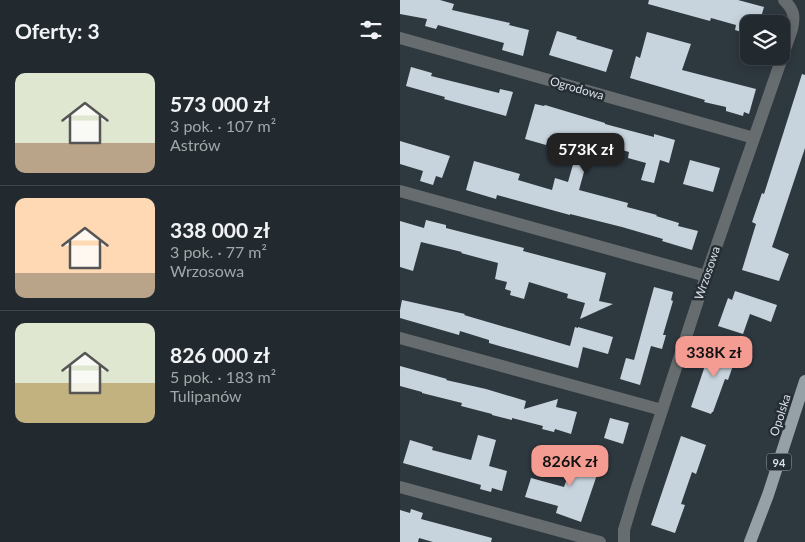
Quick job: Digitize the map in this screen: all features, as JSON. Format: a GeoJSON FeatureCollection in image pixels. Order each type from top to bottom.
{"type":"FeatureCollection","features":[{"type":"Feature","properties":{"kind":"main road","name":"Opolska"},"geometry":{"type":"LineString","coordinates":[[750,542],[768,495],[805,382]]}},
{"type":"Feature","properties":{"kind":"street","name":"Wrzosowa"},"geometry":{"type":"LineString","coordinates":[[624,542],[624,530],[662,410],[706,276],[792,30],[794,18],[788,3]]}},
{"type":"Feature","properties":{"kind":"street","name":"Ogrodowa"},"geometry":{"type":"LineString","coordinates":[[400,38],[754,138]]}},
{"type":"Feature","properties":{"kind":"street"},"geometry":{"type":"LineString","coordinates":[[400,191],[706,276]]}},
{"type":"Feature","properties":{"kind":"street"},"geometry":{"type":"LineString","coordinates":[[400,338],[662,410]]}},
{"type":"Feature","properties":{"kind":"street"},"geometry":{"type":"LineString","coordinates":[[400,488],[600,542]]}},
{"type":"Feature","properties":{"kind":"building"},"geometry":{"type":"Polygon","coordinates":[[[400,0],[440,0],[454,4],[452,10],[510,23],[509,25],[529,30],[523,56],[502,50],[504,43],[438,25],[436,29],[425,26],[427,19],[400,14],[400,0]]]}},
{"type":"Feature","properties":{"kind":"building"},"geometry":{"type":"Polygon","coordinates":[[[649,0],[738,0],[764,7],[762,15],[740,15],[740,32],[735,30],[736,25],[711,18],[710,21],[648,4],[649,0]]]}},
{"type":"Feature","properties":{"kind":"building"},"geometry":{"type":"Polygon","coordinates":[[[557,31],[613,50],[606,72],[549,55],[557,31]]]}},
{"type":"Feature","properties":{"kind":"building"},"geometry":{"type":"Polygon","coordinates":[[[647,32],[691,44],[682,70],[756,89],[749,114],[744,112],[743,116],[726,111],[726,107],[704,102],[705,100],[630,78],[636,56],[640,58],[647,32]]]}},
{"type":"Feature","properties":{"kind":"building"},"geometry":{"type":"Polygon","coordinates":[[[411,67],[432,73],[431,76],[499,93],[500,89],[513,92],[506,116],[444,99],[445,97],[406,86],[411,67]]]}},
{"type":"Feature","properties":{"kind":"building"},"geometry":{"type":"Polygon","coordinates":[[[802,74],[805,75],[805,148],[772,247],[789,254],[779,281],[742,270],[756,224],[752,222],[762,193],[764,194],[802,74]]]}},
{"type":"Feature","properties":{"kind":"building"},"geometry":{"type":"Polygon","coordinates":[[[535,104],[545,105],[654,137],[654,134],[675,140],[669,163],[660,160],[654,183],[641,180],[646,163],[628,158],[629,152],[600,144],[597,152],[590,150],[579,190],[628,203],[627,207],[657,215],[679,223],[678,226],[698,231],[692,250],[622,227],[497,195],[496,199],[466,190],[474,161],[520,174],[518,180],[552,190],[555,178],[568,182],[578,147],[548,138],[546,145],[525,139],[535,104]]]}},
{"type":"Feature","properties":{"kind":"building"},"geometry":{"type":"Polygon","coordinates":[[[400,141],[450,156],[442,178],[436,176],[433,185],[420,181],[423,171],[400,164],[400,141]]]}},
{"type":"Feature","properties":{"kind":"building"},"geometry":{"type":"Polygon","coordinates":[[[690,160],[720,168],[713,192],[683,184],[690,160]]]}},
{"type":"Feature","properties":{"kind":"building"},"geometry":{"type":"Polygon","coordinates":[[[426,220],[446,225],[446,228],[524,248],[523,251],[606,273],[599,301],[613,304],[580,319],[585,303],[567,298],[568,294],[529,282],[524,299],[510,295],[511,291],[505,289],[507,282],[495,279],[498,263],[421,242],[413,271],[400,267],[400,221],[424,228],[426,220]]]}},
{"type":"Feature","properties":{"kind":"building"},"geometry":{"type":"Polygon","coordinates":[[[654,287],[673,292],[671,300],[673,301],[663,335],[666,335],[662,349],[651,346],[640,385],[620,379],[626,358],[634,360],[654,287]]]}},
{"type":"Feature","properties":{"kind":"building"},"geometry":{"type":"Polygon","coordinates":[[[735,291],[777,305],[771,322],[750,314],[743,334],[718,326],[728,298],[732,300],[735,291]]]}},
{"type":"Feature","properties":{"kind":"building"},"geometry":{"type":"Polygon","coordinates":[[[402,300],[465,314],[570,346],[575,327],[613,337],[608,354],[583,347],[578,368],[489,343],[489,340],[460,331],[459,335],[400,318],[402,300]]]}},
{"type":"Feature","properties":{"kind":"building"},"geometry":{"type":"Polygon","coordinates":[[[712,345],[738,351],[728,380],[725,379],[711,414],[691,407],[712,345]]]}},
{"type":"Feature","properties":{"kind":"building"},"geometry":{"type":"Polygon","coordinates":[[[400,366],[526,401],[524,409],[558,399],[556,407],[577,412],[571,434],[555,429],[554,432],[542,429],[543,426],[492,415],[461,406],[462,403],[400,386],[400,366]]]}},
{"type":"Feature","properties":{"kind":"building"},"geometry":{"type":"Polygon","coordinates":[[[610,418],[629,423],[623,444],[604,438],[610,418]]]}},
{"type":"Feature","properties":{"kind":"building"},"geometry":{"type":"Polygon","coordinates":[[[478,435],[496,440],[489,466],[507,471],[502,491],[492,488],[491,492],[480,489],[481,485],[403,463],[410,440],[433,447],[432,450],[471,460],[478,435]]]}},
{"type":"Feature","properties":{"kind":"building"},"geometry":{"type":"Polygon","coordinates":[[[681,436],[706,445],[696,474],[692,472],[681,504],[685,505],[675,533],[651,525],[681,436]]]}},
{"type":"Feature","properties":{"kind":"building"},"geometry":{"type":"Polygon","coordinates":[[[578,448],[603,457],[581,522],[556,513],[558,506],[525,497],[531,478],[564,487],[578,448]]]}},
{"type":"Feature","properties":{"kind":"building"},"geometry":{"type":"Polygon","coordinates":[[[411,509],[423,513],[421,519],[492,538],[491,542],[433,542],[419,538],[418,542],[400,542],[400,510],[410,513],[411,509]]]}}]}
